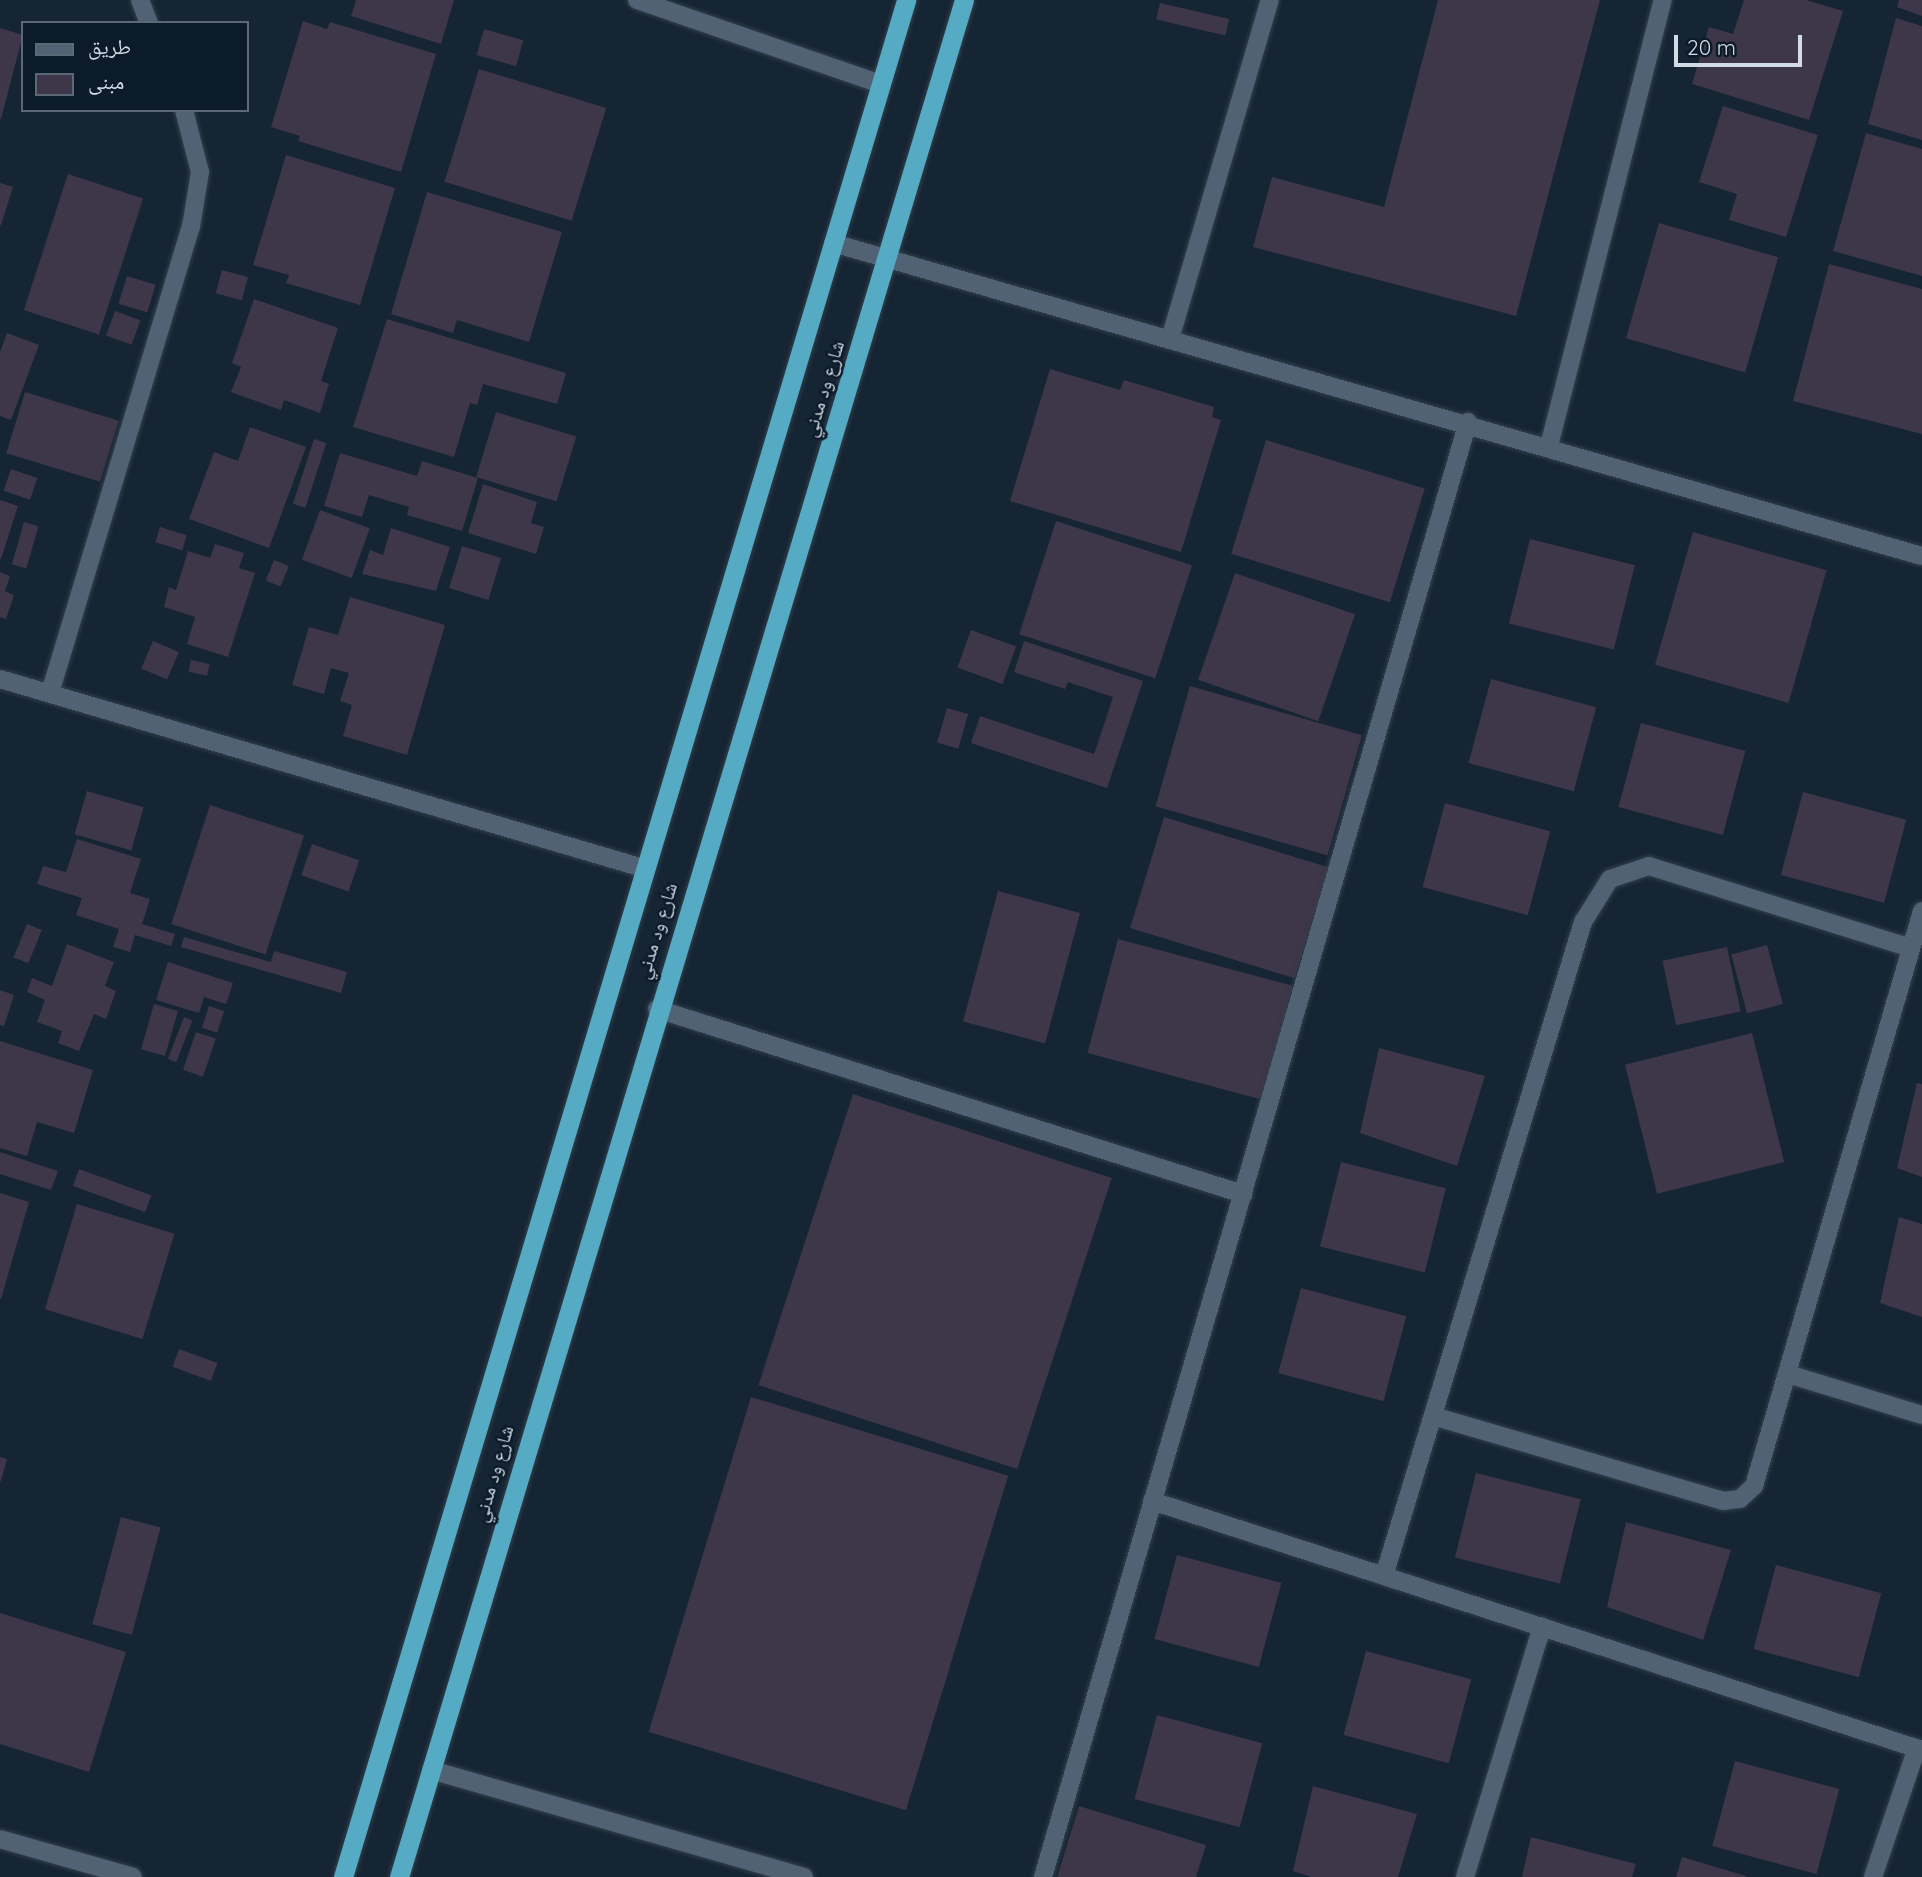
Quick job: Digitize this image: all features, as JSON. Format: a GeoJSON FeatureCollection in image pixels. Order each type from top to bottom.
{"type":"FeatureCollection","features":[{"type":"Feature","properties":{"kind":"highway","name":"شارع ود مدني"},"geometry":{"type":"LineString","coordinates":[[343,1877],[643,868],[906,0]]}},
{"type":"Feature","properties":{"kind":"highway","name":"شارع ود مدني"},"geometry":{"type":"LineString","coordinates":[[399,1877],[657,1009],[887,261],[964,0]]}},
{"type":"Feature","properties":{"kind":"street"},"geometry":{"type":"LineString","coordinates":[[140,0],[148,21]]}},
{"type":"Feature","properties":{"kind":"street"},"geometry":{"type":"LineString","coordinates":[[637,0],[881,84]]}},
{"type":"Feature","properties":{"kind":"street"},"geometry":{"type":"LineString","coordinates":[[1170,339],[1270,0]]}},
{"type":"Feature","properties":{"kind":"street"},"geometry":{"type":"LineString","coordinates":[[1549,446],[1663,0]]}},
{"type":"Feature","properties":{"kind":"street"},"geometry":{"type":"LineString","coordinates":[[50,693],[191,227],[200,172],[185,112]]}},
{"type":"Feature","properties":{"kind":"street"},"geometry":{"type":"LineString","coordinates":[[833,243],[887,261],[1468,422],[1922,556]]}},
{"type":"Feature","properties":{"kind":"street"},"geometry":{"type":"LineString","coordinates":[[1042,1877],[1468,422]]}},
{"type":"Feature","properties":{"kind":"street"},"geometry":{"type":"LineString","coordinates":[[0,679],[643,868]]}},
{"type":"Feature","properties":{"kind":"street"},"geometry":{"type":"LineString","coordinates":[[1384,1576],[1583,922],[1610,879],[1649,866],[1910,948]]}},
{"type":"Feature","properties":{"kind":"street"},"geometry":{"type":"LineString","coordinates":[[1433,1416],[1723,1501],[1740,1499],[1754,1486],[1922,911]]}},
{"type":"Feature","properties":{"kind":"street"},"geometry":{"type":"LineString","coordinates":[[657,1009],[1243,1194]]}},
{"type":"Feature","properties":{"kind":"street"},"geometry":{"type":"LineString","coordinates":[[1788,1374],[1922,1415]]}},
{"type":"Feature","properties":{"kind":"street"},"geometry":{"type":"LineString","coordinates":[[1152,1501],[1919,1749],[1873,1877]]}},
{"type":"Feature","properties":{"kind":"street"},"geometry":{"type":"LineString","coordinates":[[1465,1877],[1542,1626]]}},
{"type":"Feature","properties":{"kind":"street"},"geometry":{"type":"LineString","coordinates":[[431,1770],[804,1877]]}},
{"type":"Feature","properties":{"kind":"street"},"geometry":{"type":"LineString","coordinates":[[0,1839],[133,1877]]}},
{"type":"Feature","properties":{"kind":"building"},"geometry":{"type":"Polygon","coordinates":[[[356,0],[454,0],[441,44],[351,16],[356,0]]]}},
{"type":"Feature","properties":{"kind":"building"},"geometry":{"type":"Polygon","coordinates":[[[1438,0],[1600,0],[1516,316],[1253,247],[1272,177],[1384,207],[1438,0]]]}},
{"type":"Feature","properties":{"kind":"building"},"geometry":{"type":"Polygon","coordinates":[[[1744,0],[1806,0],[1843,11],[1809,120],[1692,84],[1709,27],[1733,34],[1744,0]]]}},
{"type":"Feature","properties":{"kind":"building"},"geometry":{"type":"Polygon","coordinates":[[[1899,0],[1922,0],[1922,16],[1897,7],[1899,0]]]}},
{"type":"Feature","properties":{"kind":"building"},"geometry":{"type":"Polygon","coordinates":[[[1160,3],[1229,19],[1225,36],[1156,20],[1160,3]]]}},
{"type":"Feature","properties":{"kind":"building"},"geometry":{"type":"Polygon","coordinates":[[[1896,18],[1922,26],[1922,140],[1868,124],[1896,18]]]}},
{"type":"Feature","properties":{"kind":"building"},"geometry":{"type":"Polygon","coordinates":[[[303,21],[327,29],[330,22],[436,54],[401,172],[298,141],[300,136],[271,127],[303,21]]]}},
{"type":"Feature","properties":{"kind":"building"},"geometry":{"type":"Polygon","coordinates":[[[0,28],[21,34],[21,43],[0,119],[0,28]]]}},
{"type":"Feature","properties":{"kind":"building"},"geometry":{"type":"Polygon","coordinates":[[[484,29],[523,40],[516,66],[477,55],[484,29]]]}},
{"type":"Feature","properties":{"kind":"building"},"geometry":{"type":"Polygon","coordinates":[[[479,69],[606,108],[572,221],[445,182],[479,69]]]}},
{"type":"Feature","properties":{"kind":"building"},"geometry":{"type":"Polygon","coordinates":[[[1723,106],[1818,135],[1786,237],[1729,220],[1737,194],[1699,182],[1723,106]]]}},
{"type":"Feature","properties":{"kind":"building"},"geometry":{"type":"Polygon","coordinates":[[[1866,133],[1922,149],[1922,276],[1833,251],[1866,133]]]}},
{"type":"Feature","properties":{"kind":"building"},"geometry":{"type":"Polygon","coordinates":[[[286,155],[395,188],[360,305],[286,283],[289,275],[253,265],[286,155]]]}},
{"type":"Feature","properties":{"kind":"building"},"geometry":{"type":"Polygon","coordinates":[[[68,174],[143,198],[99,334],[24,310],[68,174]]]}},
{"type":"Feature","properties":{"kind":"building"},"geometry":{"type":"Polygon","coordinates":[[[0,183],[13,187],[1,225],[0,225],[0,183]]]}},
{"type":"Feature","properties":{"kind":"building"},"geometry":{"type":"Polygon","coordinates":[[[427,192],[562,232],[529,342],[457,320],[453,333],[391,314],[427,192]]]}},
{"type":"Feature","properties":{"kind":"building"},"geometry":{"type":"Polygon","coordinates":[[[1659,223],[1778,257],[1745,373],[1626,338],[1659,223]]]}},
{"type":"Feature","properties":{"kind":"building"},"geometry":{"type":"Polygon","coordinates":[[[1829,264],[1922,289],[1922,434],[1793,401],[1829,264]]]}},
{"type":"Feature","properties":{"kind":"building"},"geometry":{"type":"Polygon","coordinates":[[[222,270],[248,277],[242,300],[216,293],[222,270]]]}},
{"type":"Feature","properties":{"kind":"building"},"geometry":{"type":"Polygon","coordinates":[[[127,276],[156,285],[147,313],[119,304],[127,276]]]}},
{"type":"Feature","properties":{"kind":"building"},"geometry":{"type":"Polygon","coordinates":[[[254,299],[338,328],[321,381],[329,384],[320,413],[284,400],[281,410],[231,392],[241,367],[232,363],[254,299]]]}},
{"type":"Feature","properties":{"kind":"building"},"geometry":{"type":"Polygon","coordinates":[[[115,311],[140,320],[131,345],[106,335],[115,311]]]}},
{"type":"Feature","properties":{"kind":"building"},"geometry":{"type":"Polygon","coordinates":[[[387,319],[566,373],[557,404],[483,384],[477,405],[470,403],[454,457],[353,427],[387,319]]]}},
{"type":"Feature","properties":{"kind":"building"},"geometry":{"type":"Polygon","coordinates":[[[7,333],[39,345],[11,420],[0,416],[0,352],[7,333]]]}},
{"type":"Feature","properties":{"kind":"building"},"geometry":{"type":"Polygon","coordinates":[[[1050,369],[1120,390],[1124,380],[1214,407],[1212,417],[1221,420],[1181,552],[1010,501],[1050,369]]]}},
{"type":"Feature","properties":{"kind":"building"},"geometry":{"type":"Polygon","coordinates":[[[25,392],[119,421],[100,482],[6,453],[25,392]]]}},
{"type":"Feature","properties":{"kind":"building"},"geometry":{"type":"Polygon","coordinates":[[[496,412],[576,437],[556,502],[476,477],[496,412]]]}},
{"type":"Feature","properties":{"kind":"building"},"geometry":{"type":"Polygon","coordinates":[[[250,427],[306,447],[269,548],[189,519],[214,452],[238,461],[250,427]]]}},
{"type":"Feature","properties":{"kind":"building"},"geometry":{"type":"Polygon","coordinates":[[[314,439],[326,443],[305,508],[293,504],[314,439]]]}},
{"type":"Feature","properties":{"kind":"building"},"geometry":{"type":"Polygon","coordinates":[[[1266,440],[1425,489],[1390,602],[1231,554],[1266,440]]]}},
{"type":"Feature","properties":{"kind":"building"},"geometry":{"type":"Polygon","coordinates":[[[340,453],[417,476],[422,461],[478,478],[462,531],[407,515],[409,507],[369,495],[362,517],[324,506],[340,453]]]}},
{"type":"Feature","properties":{"kind":"building"},"geometry":{"type":"Polygon","coordinates":[[[11,469],[37,478],[30,500],[4,491],[11,469]]]}},
{"type":"Feature","properties":{"kind":"building"},"geometry":{"type":"Polygon","coordinates":[[[483,484],[537,502],[531,523],[544,527],[536,554],[468,533],[483,484]]]}},
{"type":"Feature","properties":{"kind":"building"},"geometry":{"type":"Polygon","coordinates":[[[0,500],[18,506],[1,559],[0,559],[0,500]]]}},
{"type":"Feature","properties":{"kind":"building"},"geometry":{"type":"Polygon","coordinates":[[[320,510],[370,528],[352,578],[302,560],[320,510]]]}},
{"type":"Feature","properties":{"kind":"building"},"geometry":{"type":"Polygon","coordinates":[[[1056,521],[1192,565],[1155,678],[1019,634],[1056,521]]]}},
{"type":"Feature","properties":{"kind":"building"},"geometry":{"type":"Polygon","coordinates":[[[24,522],[38,526],[26,568],[12,564],[24,522]]]}},
{"type":"Feature","properties":{"kind":"building"},"geometry":{"type":"Polygon","coordinates":[[[160,527],[187,535],[182,550],[155,542],[160,527]]]}},
{"type":"Feature","properties":{"kind":"building"},"geometry":{"type":"Polygon","coordinates":[[[391,528],[450,547],[436,591],[362,574],[370,550],[383,555],[391,528]]]}},
{"type":"Feature","properties":{"kind":"building"},"geometry":{"type":"Polygon","coordinates":[[[1693,532],[1827,570],[1789,703],[1655,665],[1693,532]]]}},
{"type":"Feature","properties":{"kind":"building"},"geometry":{"type":"Polygon","coordinates":[[[1530,539],[1635,565],[1614,650],[1509,623],[1530,539]]]}},
{"type":"Feature","properties":{"kind":"building"},"geometry":{"type":"Polygon","coordinates":[[[215,544],[244,553],[239,568],[255,573],[228,657],[187,644],[195,617],[164,607],[169,587],[176,590],[188,551],[210,558],[215,544]]]}},
{"type":"Feature","properties":{"kind":"building"},"geometry":{"type":"Polygon","coordinates":[[[462,546],[501,558],[488,600],[449,588],[462,546]]]}},
{"type":"Feature","properties":{"kind":"building"},"geometry":{"type":"Polygon","coordinates":[[[274,560],[289,566],[281,586],[266,580],[274,560]]]}},
{"type":"Feature","properties":{"kind":"building"},"geometry":{"type":"Polygon","coordinates":[[[0,572],[10,576],[5,591],[14,595],[6,619],[0,617],[0,572]]]}},
{"type":"Feature","properties":{"kind":"building"},"geometry":{"type":"Polygon","coordinates":[[[1235,573],[1355,614],[1318,721],[1198,680],[1235,573]]]}},
{"type":"Feature","properties":{"kind":"building"},"geometry":{"type":"Polygon","coordinates":[[[350,597],[445,625],[407,755],[343,736],[352,705],[340,701],[349,673],[331,668],[324,694],[292,685],[309,627],[338,635],[350,597]]]}},
{"type":"Feature","properties":{"kind":"building"},"geometry":{"type":"Polygon","coordinates":[[[971,630],[1016,646],[1002,684],[957,668],[971,630]]]}},
{"type":"Feature","properties":{"kind":"building"},"geometry":{"type":"Polygon","coordinates":[[[153,641],[179,652],[167,680],[141,669],[153,641]]]}},
{"type":"Feature","properties":{"kind":"building"},"geometry":{"type":"Polygon","coordinates":[[[1024,641],[1143,681],[1107,788],[971,743],[980,716],[1094,754],[1113,697],[1068,682],[1065,689],[1014,672],[1024,641]]]}},
{"type":"Feature","properties":{"kind":"building"},"geometry":{"type":"Polygon","coordinates":[[[191,660],[210,664],[207,676],[189,672],[191,660]]]}},
{"type":"Feature","properties":{"kind":"building"},"geometry":{"type":"Polygon","coordinates":[[[1491,679],[1596,707],[1574,791],[1468,763],[1491,679]]]}},
{"type":"Feature","properties":{"kind":"building"},"geometry":{"type":"Polygon","coordinates":[[[1190,686],[1362,735],[1328,855],[1156,806],[1190,686]]]}},
{"type":"Feature","properties":{"kind":"building"},"geometry":{"type":"Polygon","coordinates":[[[947,708],[968,714],[958,749],[937,743],[947,708]]]}},
{"type":"Feature","properties":{"kind":"building"},"geometry":{"type":"Polygon","coordinates":[[[1641,723],[1745,751],[1723,835],[1618,807],[1641,723]]]}},
{"type":"Feature","properties":{"kind":"building"},"geometry":{"type":"Polygon","coordinates":[[[87,791],[144,807],[131,851],[75,834],[87,791]]]}},
{"type":"Feature","properties":{"kind":"building"},"geometry":{"type":"Polygon","coordinates":[[[1803,792],[1906,820],[1884,903],[1781,875],[1803,792]]]}},
{"type":"Feature","properties":{"kind":"building"},"geometry":{"type":"Polygon","coordinates":[[[1445,803],[1550,831],[1528,915],[1422,887],[1445,803]]]}},
{"type":"Feature","properties":{"kind":"building"},"geometry":{"type":"Polygon","coordinates":[[[210,805],[304,836],[266,954],[171,924],[210,805]]]}},
{"type":"Feature","properties":{"kind":"building"},"geometry":{"type":"Polygon","coordinates":[[[1164,817],[1328,867],[1295,978],[1130,928],[1164,817]]]}},
{"type":"Feature","properties":{"kind":"building"},"geometry":{"type":"Polygon","coordinates":[[[77,839],[141,859],[130,893],[150,899],[142,924],[175,934],[171,946],[135,935],[130,952],[113,947],[119,929],[76,915],[82,898],[37,884],[43,866],[66,872],[77,839]]]}},
{"type":"Feature","properties":{"kind":"building"},"geometry":{"type":"Polygon","coordinates":[[[312,844],[359,860],[349,891],[301,875],[312,844]]]}},
{"type":"Feature","properties":{"kind":"building"},"geometry":{"type":"Polygon","coordinates":[[[998,891],[1080,913],[1045,1043],[963,1021],[998,891]]]}},
{"type":"Feature","properties":{"kind":"building"},"geometry":{"type":"Polygon","coordinates":[[[27,924],[42,930],[28,963],[14,957],[27,924]]]}},
{"type":"Feature","properties":{"kind":"building"},"geometry":{"type":"Polygon","coordinates":[[[184,937],[271,962],[274,951],[347,972],[341,993],[181,947],[184,937]]]}},
{"type":"Feature","properties":{"kind":"building"},"geometry":{"type":"Polygon","coordinates":[[[1118,939],[1293,986],[1262,1100],[1087,1053],[1118,939]]]}},
{"type":"Feature","properties":{"kind":"building"},"geometry":{"type":"Polygon","coordinates":[[[67,944],[114,962],[105,986],[116,991],[106,1019],[94,1014],[79,1051],[58,1043],[62,1031],[37,1022],[45,1000],[27,992],[32,978],[52,986],[67,944]]]}},
{"type":"Feature","properties":{"kind":"building"},"geometry":{"type":"Polygon","coordinates":[[[1767,945],[1783,1004],[1747,1013],[1731,955],[1767,945]]]}},
{"type":"Feature","properties":{"kind":"building"},"geometry":{"type":"Polygon","coordinates":[[[1727,947],[1741,1012],[1676,1025],[1662,961],[1727,947]]]}},
{"type":"Feature","properties":{"kind":"building"},"geometry":{"type":"Polygon","coordinates":[[[168,962],[233,983],[226,1004],[204,997],[199,1013],[156,1000],[168,962]]]}},
{"type":"Feature","properties":{"kind":"building"},"geometry":{"type":"Polygon","coordinates":[[[0,990],[14,995],[4,1026],[0,1025],[0,990]]]}},
{"type":"Feature","properties":{"kind":"building"},"geometry":{"type":"Polygon","coordinates":[[[154,1004],[178,1011],[165,1056],[141,1049],[154,1004]]]}},
{"type":"Feature","properties":{"kind":"building"},"geometry":{"type":"Polygon","coordinates":[[[209,1006],[224,1011],[217,1033],[202,1028],[209,1006]]]}},
{"type":"Feature","properties":{"kind":"building"},"geometry":{"type":"Polygon","coordinates":[[[184,1017],[192,1020],[176,1062],[168,1059],[184,1017]]]}},
{"type":"Feature","properties":{"kind":"building"},"geometry":{"type":"Polygon","coordinates":[[[196,1032],[216,1039],[203,1077],[183,1070],[196,1032]]]}},
{"type":"Feature","properties":{"kind":"building"},"geometry":{"type":"Polygon","coordinates":[[[1752,1033],[1784,1162],[1657,1194],[1625,1065],[1752,1033]]]}},
{"type":"Feature","properties":{"kind":"building"},"geometry":{"type":"Polygon","coordinates":[[[0,1041],[93,1070],[74,1133],[37,1122],[27,1156],[0,1148],[0,1041]]]}},
{"type":"Feature","properties":{"kind":"building"},"geometry":{"type":"Polygon","coordinates":[[[1379,1048],[1485,1076],[1457,1166],[1360,1133],[1379,1048]]]}},
{"type":"Feature","properties":{"kind":"building"},"geometry":{"type":"Polygon","coordinates":[[[1917,1083],[1922,1084],[1922,1177],[1897,1168],[1917,1083]]]}},
{"type":"Feature","properties":{"kind":"building"},"geometry":{"type":"Polygon","coordinates":[[[853,1094],[1112,1178],[1017,1469],[758,1385],[853,1094]]]}},
{"type":"Feature","properties":{"kind":"building"},"geometry":{"type":"Polygon","coordinates":[[[0,1152],[58,1171],[51,1190],[0,1174],[0,1152]]]}},
{"type":"Feature","properties":{"kind":"building"},"geometry":{"type":"Polygon","coordinates":[[[1341,1162],[1446,1188],[1425,1273],[1320,1246],[1341,1162]]]}},
{"type":"Feature","properties":{"kind":"building"},"geometry":{"type":"Polygon","coordinates":[[[79,1169],[151,1195],[145,1212],[73,1186],[79,1169]]]}},
{"type":"Feature","properties":{"kind":"building"},"geometry":{"type":"Polygon","coordinates":[[[0,1193],[29,1202],[1,1299],[0,1299],[0,1193]]]}},
{"type":"Feature","properties":{"kind":"building"},"geometry":{"type":"Polygon","coordinates":[[[77,1204],[175,1234],[142,1339],[45,1309],[77,1204]]]}},
{"type":"Feature","properties":{"kind":"building"},"geometry":{"type":"Polygon","coordinates":[[[1899,1217],[1922,1224],[1922,1317],[1880,1303],[1899,1217]]]}},
{"type":"Feature","properties":{"kind":"building"},"geometry":{"type":"Polygon","coordinates":[[[1301,1288],[1406,1316],[1384,1401],[1278,1373],[1301,1288]]]}},
{"type":"Feature","properties":{"kind":"building"},"geometry":{"type":"Polygon","coordinates":[[[179,1349],[218,1363],[211,1381],[173,1367],[179,1349]]]}},
{"type":"Feature","properties":{"kind":"building"},"geometry":{"type":"Polygon","coordinates":[[[751,1397],[1008,1476],[906,1810],[649,1732],[751,1397]]]}},
{"type":"Feature","properties":{"kind":"building"},"geometry":{"type":"Polygon","coordinates":[[[0,1457],[7,1459],[1,1481],[0,1481],[0,1457]]]}},
{"type":"Feature","properties":{"kind":"building"},"geometry":{"type":"Polygon","coordinates":[[[1476,1473],[1581,1499],[1560,1584],[1455,1557],[1476,1473]]]}},
{"type":"Feature","properties":{"kind":"building"},"geometry":{"type":"Polygon","coordinates":[[[121,1517],[161,1528],[132,1635],[92,1624],[121,1517]]]}},
{"type":"Feature","properties":{"kind":"building"},"geometry":{"type":"Polygon","coordinates":[[[1626,1522],[1731,1550],[1703,1640],[1607,1607],[1626,1522]]]}},
{"type":"Feature","properties":{"kind":"building"},"geometry":{"type":"Polygon","coordinates":[[[1177,1555],[1281,1583],[1259,1667],[1154,1639],[1177,1555]]]}},
{"type":"Feature","properties":{"kind":"building"},"geometry":{"type":"Polygon","coordinates":[[[1776,1565],[1881,1593],[1859,1677],[1753,1649],[1776,1565]]]}},
{"type":"Feature","properties":{"kind":"building"},"geometry":{"type":"Polygon","coordinates":[[[0,1613],[126,1652],[89,1772],[0,1744],[0,1613]]]}},
{"type":"Feature","properties":{"kind":"building"},"geometry":{"type":"Polygon","coordinates":[[[1366,1651],[1471,1679],[1449,1763],[1343,1735],[1366,1651]]]}},
{"type":"Feature","properties":{"kind":"building"},"geometry":{"type":"Polygon","coordinates":[[[1157,1715],[1262,1743],[1240,1827],[1134,1799],[1157,1715]]]}},
{"type":"Feature","properties":{"kind":"building"},"geometry":{"type":"Polygon","coordinates":[[[1735,1761],[1839,1789],[1817,1874],[1712,1846],[1735,1761]]]}},
{"type":"Feature","properties":{"kind":"building"},"geometry":{"type":"Polygon","coordinates":[[[1313,1786],[1417,1814],[1398,1877],[1311,1877],[1293,1871],[1313,1786]]]}},
{"type":"Feature","properties":{"kind":"building"},"geometry":{"type":"Polygon","coordinates":[[[1079,1806],[1206,1845],[1196,1877],[1057,1877],[1079,1806]]]}},
{"type":"Feature","properties":{"kind":"building"},"geometry":{"type":"Polygon","coordinates":[[[1531,1837],[1636,1864],[1632,1877],[1522,1877],[1531,1837]]]}},
{"type":"Feature","properties":{"kind":"building"},"geometry":{"type":"Polygon","coordinates":[[[1682,1857],[1746,1876],[1746,1877],[1676,1877],[1682,1857]]]}}]}
